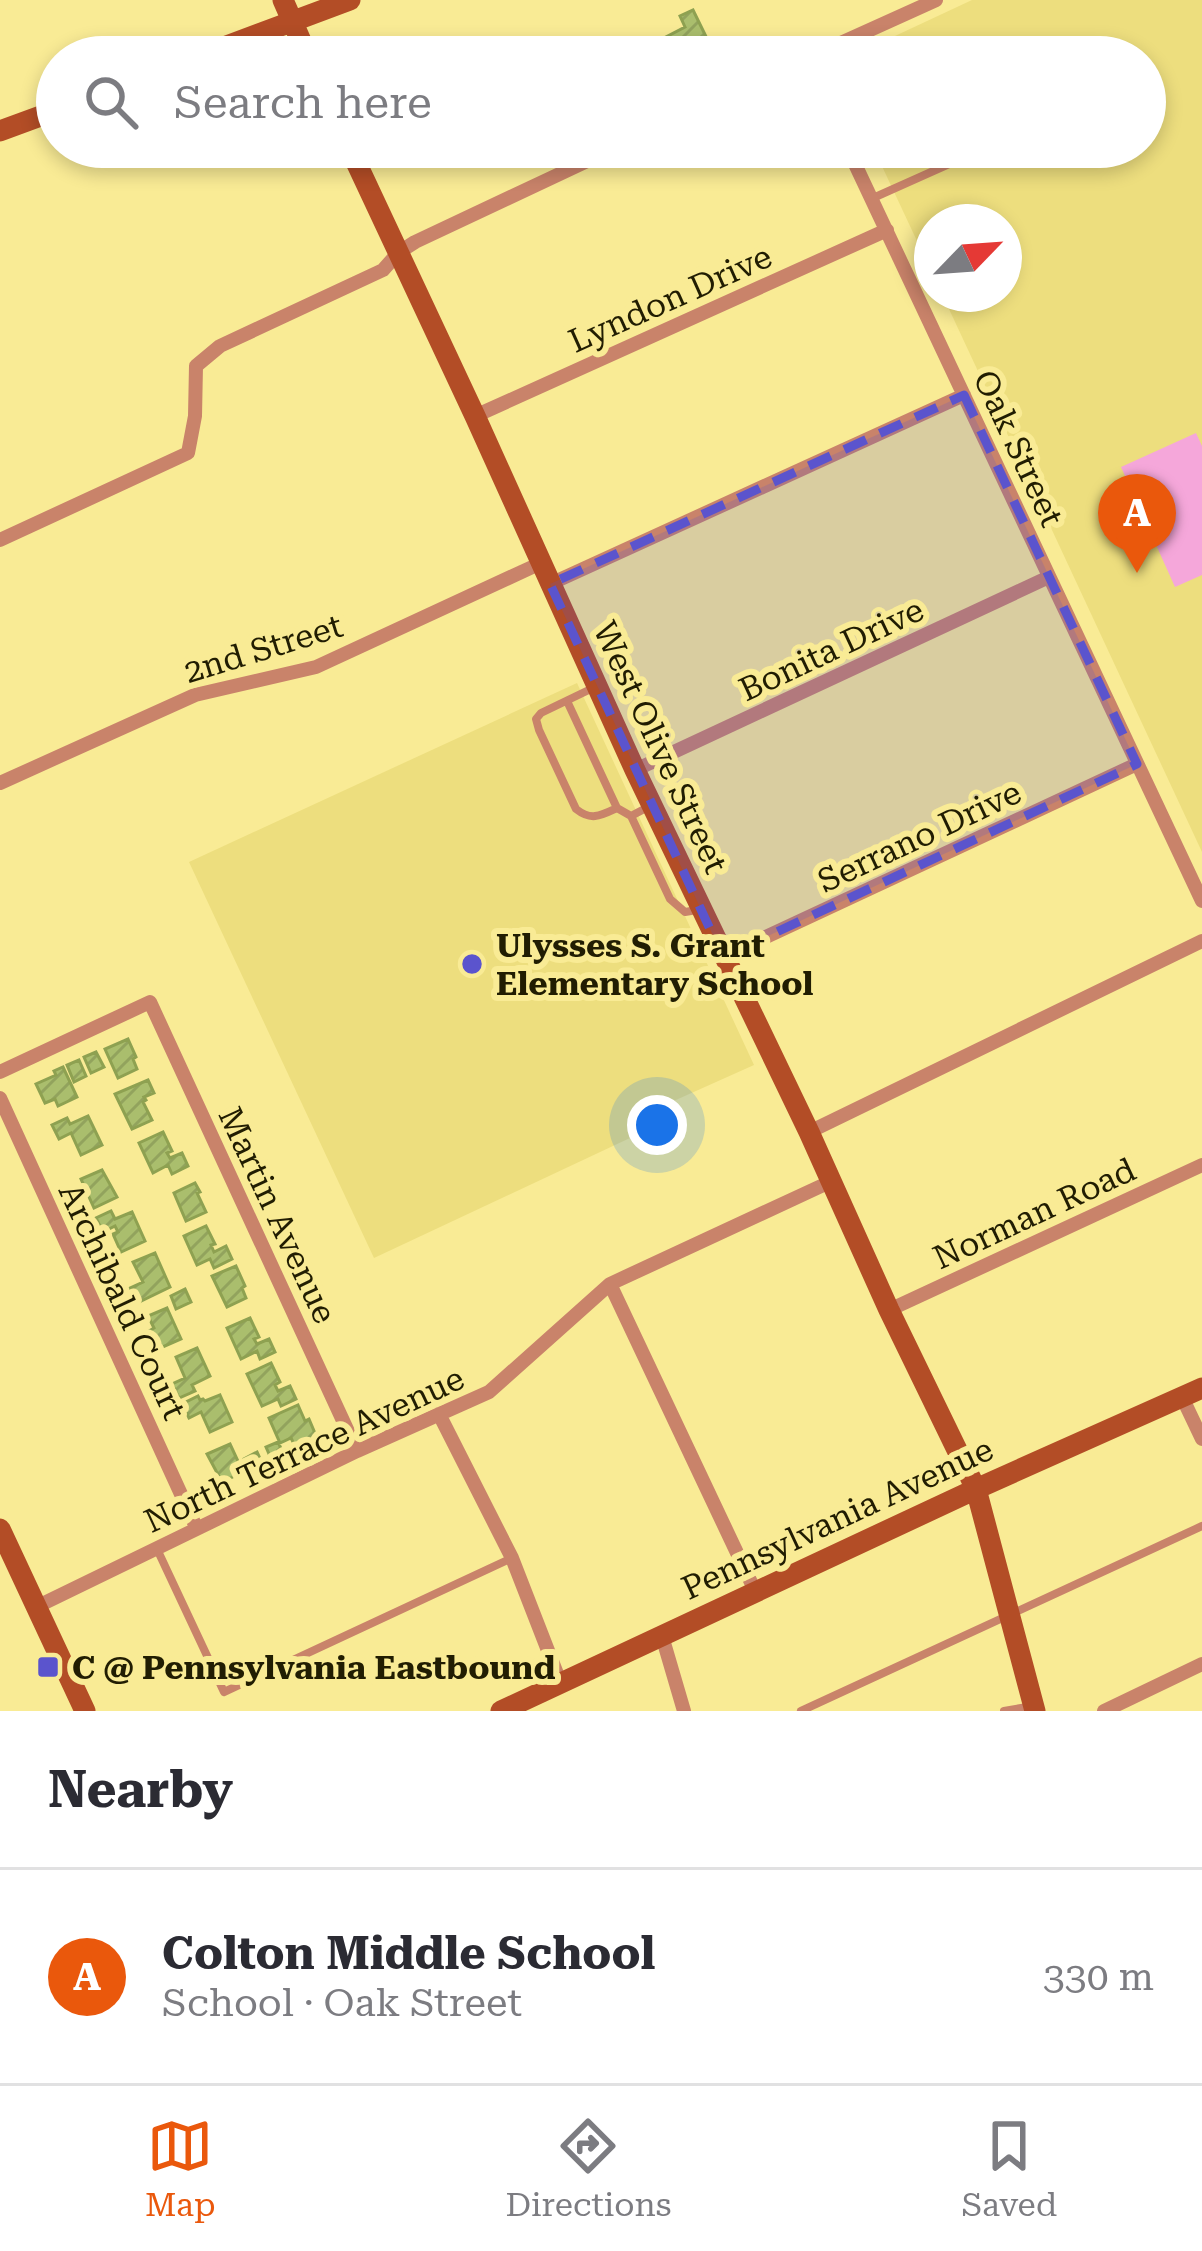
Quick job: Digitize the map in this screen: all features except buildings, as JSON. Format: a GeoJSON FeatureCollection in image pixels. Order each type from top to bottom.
{"type":"FeatureCollection","features":[{"type":"Feature","properties":{"kind":"street"},"geometry":{"type":"LineString","coordinates":[[857,36],[936,0]]}},
{"type":"Feature","properties":{"kind":"street"},"geometry":{"type":"LineString","coordinates":[[238,36],[287,11],[338,2]]}},
{"type":"Feature","properties":{"kind":"street"},"geometry":{"type":"LineString","coordinates":[[0,131],[36,118]]}},
{"type":"Feature","properties":{"kind":"street","name":"West Olive Street"},"geometry":{"type":"LineString","coordinates":[[359,168],[635,770],[641,810],[700,909],[976,1489],[1035,1708]]}},
{"type":"Feature","properties":{"kind":"street"},"geometry":{"type":"LineString","coordinates":[[0,540],[188,453],[196,367],[220,346],[383,269],[415,242],[572,168]]}},
{"type":"Feature","properties":{"kind":"street","name":"Oak Street"},"geometry":{"type":"LineString","coordinates":[[857,168],[1202,902]]}},
{"type":"Feature","properties":{"kind":"street","name":"Lyndon Drive"},"geometry":{"type":"LineString","coordinates":[[475,416],[887,230]]}},
{"type":"Feature","properties":{"kind":"street","name":"2nd Street"},"geometry":{"type":"LineString","coordinates":[[0,783],[195,694],[316,667],[964,394]]}},
{"type":"Feature","properties":{"kind":"street","name":"Bonita Drive"},"geometry":{"type":"LineString","coordinates":[[635,770],[1049,577]]}},
{"type":"Feature","properties":{"kind":"street","name":"Serrano Drive"},"geometry":{"type":"LineString","coordinates":[[723,957],[1137,764]]}},
{"type":"Feature","properties":{"kind":"street"},"geometry":{"type":"LineString","coordinates":[[809,1132],[1202,941]]}},
{"type":"Feature","properties":{"kind":"street","name":"Martin Avenue"},"geometry":{"type":"LineString","coordinates":[[0,1072],[150,1002],[357,1451]]}},
{"type":"Feature","properties":{"kind":"street","name":"Archibald Court"},"geometry":{"type":"LineString","coordinates":[[0,1098],[196,1527]]}},
{"type":"Feature","properties":{"kind":"street","name":"Norman Road"},"geometry":{"type":"LineString","coordinates":[[889,1310],[1202,1165]]}},
{"type":"Feature","properties":{"kind":"street","name":"North Terrace Avenue"},"geometry":{"type":"LineString","coordinates":[[36,1607],[196,1527],[489,1392],[610,1284],[832,1181]]}},
{"type":"Feature","properties":{"kind":"street"},"geometry":{"type":"LineString","coordinates":[[610,1284],[756,1593]]}},
{"type":"Feature","properties":{"kind":"street"},"geometry":{"type":"LineString","coordinates":[[1192,1392],[1202,1438]]}},
{"type":"Feature","properties":{"kind":"street","name":"Pennsylvania Avenue"},"geometry":{"type":"LineString","coordinates":[[501,1711],[1192,1392]]}},
{"type":"Feature","properties":{"kind":"street"},"geometry":{"type":"LineString","coordinates":[[440,1414],[512,1558],[561,1684]]}},
{"type":"Feature","properties":{"kind":"street"},"geometry":{"type":"LineString","coordinates":[[0,1528],[86,1711]]}},
{"type":"Feature","properties":{"kind":"street"},"geometry":{"type":"LineString","coordinates":[[662,1636],[684,1711]]}},
{"type":"Feature","properties":{"kind":"street"},"geometry":{"type":"LineString","coordinates":[[1104,1711],[1202,1664]]}},
{"type":"Feature","properties":{"kind":"lane"},"geometry":{"type":"LineString","coordinates":[[872,199],[940,168]]}},
{"type":"Feature","properties":{"kind":"lane"},"geometry":{"type":"LineString","coordinates":[[596,687],[536,719],[576,809],[585,817],[595,818],[617,808],[641,810]]}},
{"type":"Feature","properties":{"kind":"lane"},"geometry":{"type":"LineString","coordinates":[[567,701],[617,808]]}},
{"type":"Feature","properties":{"kind":"lane"},"geometry":{"type":"LineString","coordinates":[[801,1711],[1202,1526]]}},
{"type":"Feature","properties":{"kind":"lane"},"geometry":{"type":"LineString","coordinates":[[156,1547],[224,1692],[512,1558]]}},
{"type":"Feature","properties":{"kind":"lane"},"geometry":{"type":"LineString","coordinates":[[1004,1711],[1035,1708]]}},
{"type":"Feature","properties":{"kind":"highlighted area"},"geometry":{"type":"Polygon","coordinates":[[[964,395],[1137,764],[723,957],[550,584],[964,395]]]}},
{"type":"Feature","properties":{"kind":"shaded area"},"geometry":{"type":"Polygon","coordinates":[[[972,0],[1202,0],[1202,852],[950,312],[1022,312],[1022,204],[914,204],[914,235],[883,168],[1166,168],[1166,36],[895,36],[972,0]]]}},
{"type":"Feature","properties":{"kind":"shaded area"},"geometry":{"type":"Polygon","coordinates":[[[1196,433],[1202,446],[1202,575],[1175,587],[1121,467],[1196,433]]]}},
{"type":"Feature","properties":{"kind":"shaded area","name":"Ulysses S. Grant Elementary School"},"geometry":{"type":"Polygon","coordinates":[[[577,683],[754,1065],[658,1108],[647,1130],[374,1258],[189,862],[577,683]]]}},
{"type":"Feature","properties":{"kind":"place","name":"Colton Middle School"},"geometry":{"type":"Point","coordinates":[1137,573]}},
{"type":"Feature","properties":{"kind":"place","name":"Ulysses S. Grant Elementary School"},"geometry":{"type":"Point","coordinates":[472,964]}},
{"type":"Feature","properties":{"kind":"place","name":"C @ Pennsylvania Eastbound"},"geometry":{"type":"Point","coordinates":[48,1667]}}]}
